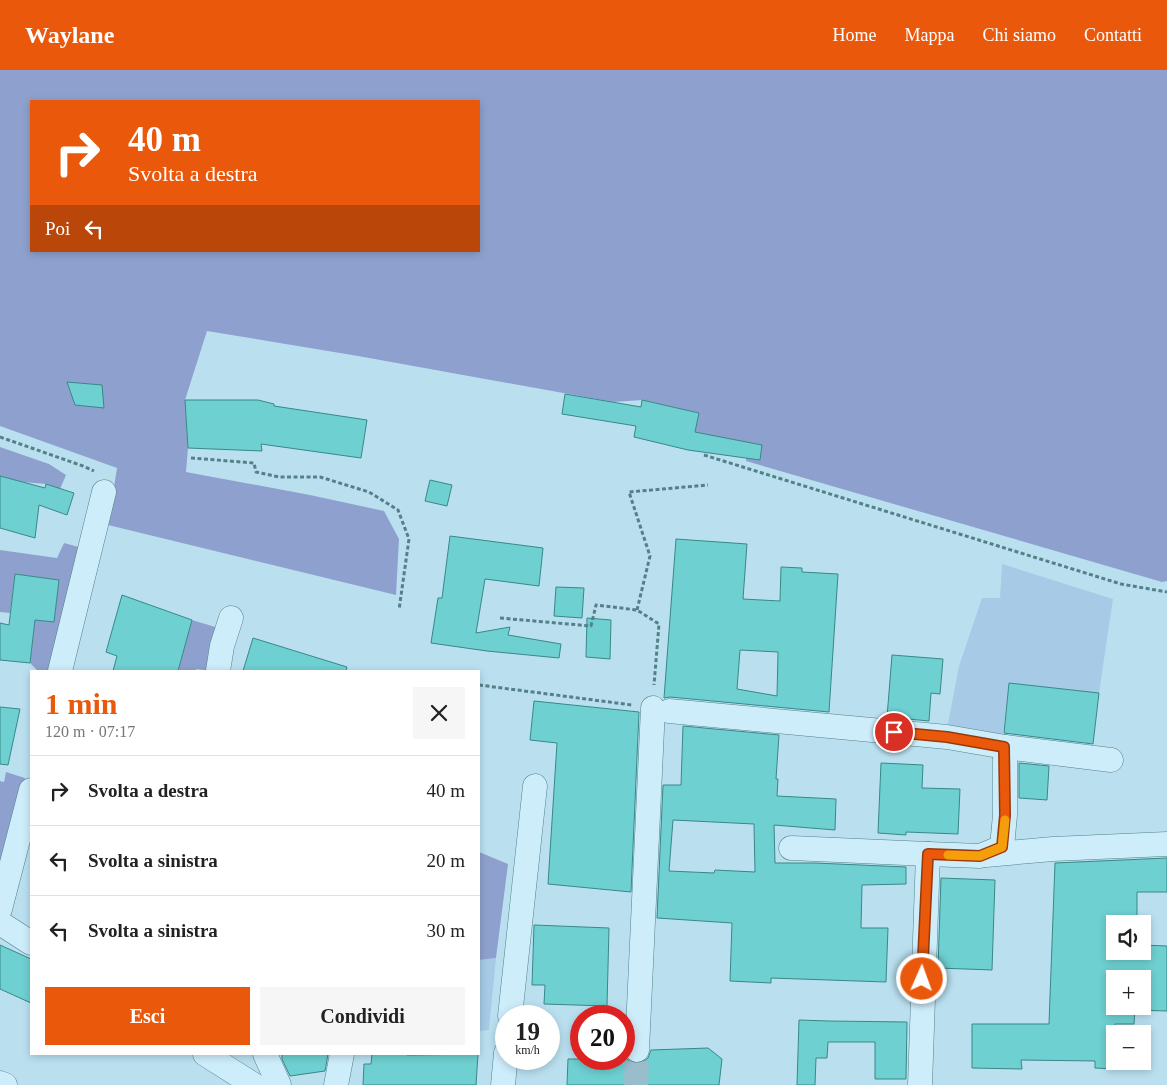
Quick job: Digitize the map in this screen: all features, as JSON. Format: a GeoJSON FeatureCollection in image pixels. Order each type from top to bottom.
{"type":"FeatureCollection","features":[{"type":"Feature","properties":{"kind":"street"},"geometry":{"type":"LineString","coordinates":[[60,670],[104,492]]}},
{"type":"Feature","properties":{"kind":"street"},"geometry":{"type":"LineString","coordinates":[[218,670],[222,646],[231,618]]}},
{"type":"Feature","properties":{"kind":"street"},"geometry":{"type":"LineString","coordinates":[[637,1050],[661,709],[947,737],[1004,747],[1111,760]]}},
{"type":"Feature","properties":{"kind":"street"},"geometry":{"type":"LineString","coordinates":[[980,856],[1002,847],[1005,815],[1004,747]]}},
{"type":"Feature","properties":{"kind":"street"},"geometry":{"type":"LineString","coordinates":[[511,1005],[535,786]]}},
{"type":"Feature","properties":{"kind":"street"},"geometry":{"type":"LineString","coordinates":[[0,909],[30,794]]}},
{"type":"Feature","properties":{"kind":"street"},"geometry":{"type":"LineString","coordinates":[[791,848],[980,856],[1053,849],[1167,844]]}},
{"type":"Feature","properties":{"kind":"street"},"geometry":{"type":"LineString","coordinates":[[920,1085],[928,854]]}},
{"type":"Feature","properties":{"kind":"street"},"geometry":{"type":"LineString","coordinates":[[0,923],[30,942]]}},
{"type":"Feature","properties":{"kind":"street"},"geometry":{"type":"LineString","coordinates":[[207,1055],[254,1085]]}},
{"type":"Feature","properties":{"kind":"street"},"geometry":{"type":"LineString","coordinates":[[265,1055],[279,1085]]}},
{"type":"Feature","properties":{"kind":"street"},"geometry":{"type":"LineString","coordinates":[[336,1085],[342,1055]]}},
{"type":"Feature","properties":{"kind":"street"},"geometry":{"type":"LineString","coordinates":[[503,1085],[504,1070]]}},
{"type":"Feature","properties":{"kind":"street"},"geometry":{"type":"LineString","coordinates":[[0,1083],[5,1085]]}},
{"type":"Feature","properties":{"kind":"path"},"geometry":{"type":"LineString","coordinates":[[0,437],[83,466],[102,476],[104,492]]}},
{"type":"Feature","properties":{"kind":"path"},"geometry":{"type":"LineString","coordinates":[[704,454],[1121,584],[1167,592]]}},
{"type":"Feature","properties":{"kind":"path"},"geometry":{"type":"LineString","coordinates":[[191,458],[254,463],[256,472],[279,477],[320,477],[368,492],[398,510],[409,539],[400,610]]}},
{"type":"Feature","properties":{"kind":"path"},"geometry":{"type":"LineString","coordinates":[[637,610],[650,556],[629,492],[708,486]]}},
{"type":"Feature","properties":{"kind":"path"},"geometry":{"type":"LineString","coordinates":[[480,685],[661,709],[659,624],[637,610],[596,605],[591,626],[500,618]]}},
{"type":"Feature","properties":{"kind":"shaded area"},"geometry":{"type":"Polygon","coordinates":[[[0,70],[1167,70],[1167,581],[1162,582],[746,461],[746,451],[695,432],[699,413],[643,400],[613,402],[207,331],[185,400],[188,448],[186,472],[384,511],[399,539],[396,595],[108,525],[117,468],[0,426],[0,70]]]}},
{"type":"Feature","properties":{"kind":"shaded area"},"geometry":{"type":"Polygon","coordinates":[[[0,447],[49,464],[66,475],[60,489],[46,484],[22,482],[0,476],[0,447]]]}},
{"type":"Feature","properties":{"kind":"shaded area"},"geometry":{"type":"Polygon","coordinates":[[[64,543],[79,547],[50,670],[37,670],[30,663],[35,620],[54,622],[59,580],[15,574],[10,613],[0,612],[0,550],[57,558],[64,543]]]}},
{"type":"Feature","properties":{"kind":"shaded area"},"geometry":{"type":"Polygon","coordinates":[[[1002,564],[1113,599],[1099,693],[1009,683],[1003,734],[947,729],[959,666],[982,598],[1000,598],[1002,564]]]}},
{"type":"Feature","properties":{"kind":"shaded area"},"geometry":{"type":"Polygon","coordinates":[[[192,620],[222,629],[212,670],[178,670],[192,620]]]}},
{"type":"Feature","properties":{"kind":"shaded area"},"geometry":{"type":"Polygon","coordinates":[[[6,772],[25,778],[0,880],[0,781],[4,782],[6,772]]]}},
{"type":"Feature","properties":{"kind":"shaded area"},"geometry":{"type":"Polygon","coordinates":[[[480,852],[508,864],[496,958],[480,960],[480,852]]]}},
{"type":"Feature","properties":{"kind":"shaded area"},"geometry":{"type":"Polygon","coordinates":[[[496,958],[489,1030],[480,1031],[480,960],[496,958]]]}},
{"type":"Feature","properties":{"kind":"building"},"geometry":{"type":"Polygon","coordinates":[[[67,382],[102,385],[104,408],[75,405],[67,382]]]}},
{"type":"Feature","properties":{"kind":"building"},"geometry":{"type":"Polygon","coordinates":[[[565,394],[641,407],[642,400],[699,413],[695,432],[762,445],[760,460],[688,450],[634,437],[636,426],[562,414],[565,394]]]}},
{"type":"Feature","properties":{"kind":"building"},"geometry":{"type":"Polygon","coordinates":[[[185,400],[258,400],[274,404],[274,406],[367,420],[361,458],[261,444],[262,451],[188,448],[185,400]]]}},
{"type":"Feature","properties":{"kind":"building"},"geometry":{"type":"Polygon","coordinates":[[[0,476],[45,488],[46,484],[74,493],[67,515],[39,505],[35,538],[0,528],[0,476]]]}},
{"type":"Feature","properties":{"kind":"building"},"geometry":{"type":"Polygon","coordinates":[[[430,480],[452,485],[447,506],[425,501],[430,480]]]}},
{"type":"Feature","properties":{"kind":"building"},"geometry":{"type":"Polygon","coordinates":[[[450,536],[543,548],[539,586],[485,579],[476,633],[510,627],[508,635],[561,644],[559,658],[431,643],[438,598],[442,598],[450,536]]]}},
{"type":"Feature","properties":{"kind":"building"},"geometry":{"type":"Polygon","coordinates":[[[676,539],[747,544],[743,599],[780,601],[781,567],[802,568],[802,572],[838,574],[829,712],[670,697],[664,698],[676,539]],[[740,650],[737,689],[777,696],[778,652],[740,650]]]}},
{"type":"Feature","properties":{"kind":"building"},"geometry":{"type":"Polygon","coordinates":[[[15,574],[59,580],[54,622],[35,620],[30,663],[0,660],[0,623],[9,625],[15,574]]]}},
{"type":"Feature","properties":{"kind":"building"},"geometry":{"type":"Polygon","coordinates":[[[556,587],[584,588],[582,618],[554,616],[556,587]]]}},
{"type":"Feature","properties":{"kind":"building"},"geometry":{"type":"Polygon","coordinates":[[[122,595],[192,620],[178,670],[113,670],[117,656],[106,652],[122,595]]]}},
{"type":"Feature","properties":{"kind":"building"},"geometry":{"type":"Polygon","coordinates":[[[587,618],[611,620],[610,659],[586,657],[587,618]]]}},
{"type":"Feature","properties":{"kind":"building"},"geometry":{"type":"Polygon","coordinates":[[[253,638],[347,667],[346,670],[243,670],[253,638]]]}},
{"type":"Feature","properties":{"kind":"building"},"geometry":{"type":"Polygon","coordinates":[[[892,655],[943,659],[940,694],[931,693],[929,721],[887,717],[892,655]]]}},
{"type":"Feature","properties":{"kind":"building"},"geometry":{"type":"Polygon","coordinates":[[[1009,683],[1099,693],[1093,744],[1004,733],[1009,683]]]}},
{"type":"Feature","properties":{"kind":"building"},"geometry":{"type":"Polygon","coordinates":[[[534,701],[639,712],[631,892],[548,884],[557,743],[530,740],[534,701]]]}},
{"type":"Feature","properties":{"kind":"building"},"geometry":{"type":"Polygon","coordinates":[[[0,707],[20,709],[8,765],[0,764],[0,707]]]}},
{"type":"Feature","properties":{"kind":"building"},"geometry":{"type":"Polygon","coordinates":[[[683,726],[779,735],[776,779],[778,779],[777,796],[836,799],[835,830],[774,825],[775,863],[906,867],[906,884],[862,885],[861,928],[888,928],[886,982],[771,978],[771,983],[730,981],[732,923],[657,918],[663,785],[681,785],[683,726]],[[673,820],[669,871],[714,873],[715,870],[755,872],[754,824],[673,820]]]}},
{"type":"Feature","properties":{"kind":"building"},"geometry":{"type":"Polygon","coordinates":[[[881,763],[923,765],[922,788],[960,789],[958,834],[906,832],[906,835],[878,833],[881,763]]]}},
{"type":"Feature","properties":{"kind":"building"},"geometry":{"type":"Polygon","coordinates":[[[1019,763],[1049,766],[1047,800],[1019,798],[1019,763]]]}},
{"type":"Feature","properties":{"kind":"building"},"geometry":{"type":"Polygon","coordinates":[[[1167,858],[1167,892],[1137,892],[1137,915],[1106,915],[1106,960],[1151,960],[1151,945],[1167,946],[1167,1011],[1151,1010],[1151,970],[1106,970],[1106,1015],[1135,1015],[1134,1024],[1106,1025],[1106,1069],[1095,1068],[1095,1061],[1021,1060],[1022,1069],[972,1068],[972,1024],[1049,1024],[1055,863],[1167,858]]]}},
{"type":"Feature","properties":{"kind":"building"},"geometry":{"type":"Polygon","coordinates":[[[941,878],[995,880],[992,970],[938,968],[941,878]]]}},
{"type":"Feature","properties":{"kind":"building"},"geometry":{"type":"Polygon","coordinates":[[[534,925],[609,928],[607,1005],[544,1004],[545,985],[532,985],[534,925]]]}},
{"type":"Feature","properties":{"kind":"building"},"geometry":{"type":"Polygon","coordinates":[[[0,945],[30,959],[30,1003],[0,989],[0,945]]]}},
{"type":"Feature","properties":{"kind":"building"},"geometry":{"type":"Polygon","coordinates":[[[799,1020],[907,1022],[906,1079],[875,1079],[875,1042],[828,1042],[827,1058],[816,1058],[815,1085],[797,1085],[799,1020]]]}},
{"type":"Feature","properties":{"kind":"building"},"geometry":{"type":"Polygon","coordinates":[[[708,1048],[722,1059],[719,1085],[567,1085],[568,1059],[570,1059],[570,1070],[635,1070],[635,1063],[643,1062],[648,1058],[651,1050],[708,1048]]]}},
{"type":"Feature","properties":{"kind":"building"},"geometry":{"type":"Polygon","coordinates":[[[282,1055],[328,1055],[325,1071],[290,1076],[282,1055]]]}},
{"type":"Feature","properties":{"kind":"building"},"geometry":{"type":"Polygon","coordinates":[[[372,1055],[478,1055],[476,1085],[363,1085],[364,1064],[371,1064],[372,1055]]]}},
{"type":"Feature","properties":{"kind":"tunnel"},"geometry":{"type":"LineString","coordinates":[[636,1085],[637,1050]]}},
{"type":"Feature","properties":{"kind":"slow traffic"},"geometry":{"type":"LineString","coordinates":[[948,855],[980,856],[1002,847],[1005,820]]}},
{"type":"Feature","properties":{"kind":"route"},"geometry":{"type":"LineString","coordinates":[[894,732],[947,737],[1004,747],[1005,815],[1002,847],[980,856],[928,854],[922,979]]}}]}
